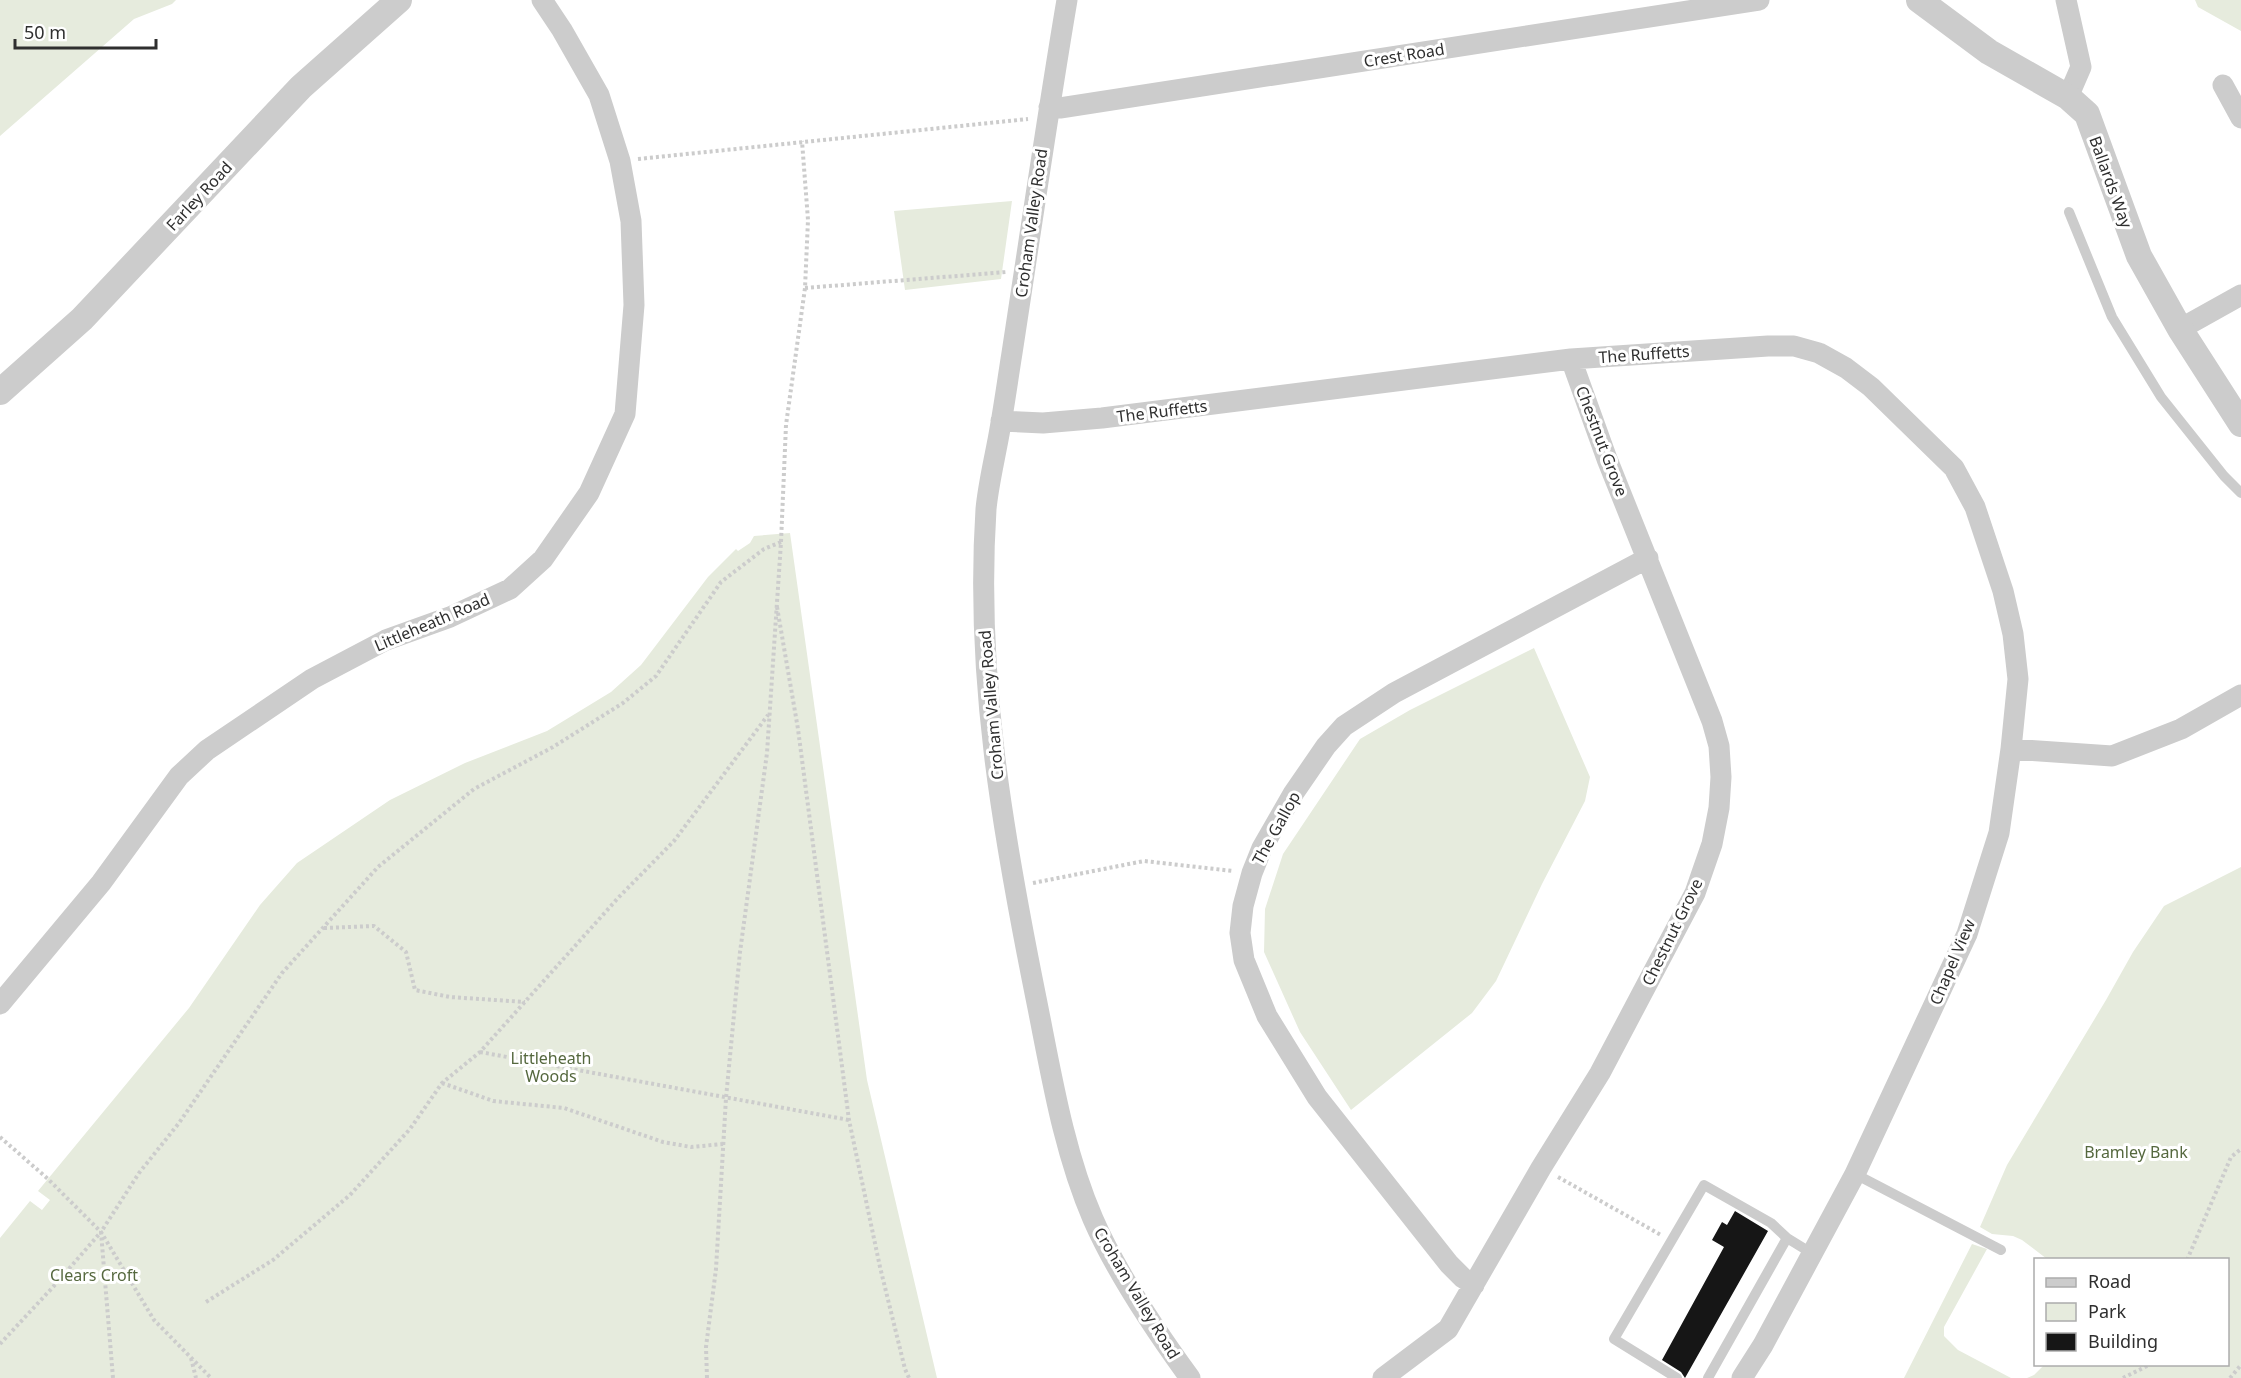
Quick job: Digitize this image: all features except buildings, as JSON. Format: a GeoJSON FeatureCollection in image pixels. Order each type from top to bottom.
{"type":"FeatureCollection","features":[{"type":"Feature","properties":{"kind":"street","name":"Farley Road"},"geometry":{"type":"LineString","coordinates":[[0,392],[82,318],[301,87],[399,0]]}},
{"type":"Feature","properties":{"kind":"street","name":"Littleheath Road"},"geometry":{"type":"LineString","coordinates":[[0,1004],[101,883],[179,776],[207,750],[312,678],[386,640],[450,617],[510,589],[543,559],[589,493],[625,414],[634,305],[631,221],[620,161],[599,94],[542,0]]}},
{"type":"Feature","properties":{"kind":"street","name":"Croham Valley Road"},"geometry":{"type":"LineString","coordinates":[[1067,0],[1041,113],[1024,270],[987,504],[983,588],[984,658],[994,762],[1014,887],[1069,1150],[1093,1219],[1113,1258],[1162,1339],[1190,1378]]}},
{"type":"Feature","properties":{"kind":"street","name":"Crest Road"},"geometry":{"type":"LineString","coordinates":[[1041,113],[1060,108],[1759,0]]}},
{"type":"Feature","properties":{"kind":"street","name":"Ballards Way"},"geometry":{"type":"LineString","coordinates":[[1919,0],[1989,52],[2068,97],[2087,114],[2139,256],[2180,329],[2241,424]]}},
{"type":"Feature","properties":{"kind":"street"},"geometry":{"type":"LineString","coordinates":[[2067,0],[2080,68],[2068,97]]}},
{"type":"Feature","properties":{"kind":"street"},"geometry":{"type":"LineString","coordinates":[[2223,85],[2241,118]]}},
{"type":"Feature","properties":{"kind":"street"},"geometry":{"type":"LineString","coordinates":[[2180,329],[2241,295]]}},
{"type":"Feature","properties":{"kind":"street","name":"The Ruffetts"},"geometry":{"type":"LineString","coordinates":[[1001,421],[1043,423],[1102,418],[1571,359],[1744,347],[1794,346],[1819,353],[1846,368],[1871,387],[1954,468],[1975,507],[2003,591],[2013,634],[2018,679],[2010,749]]}},
{"type":"Feature","properties":{"kind":"street","name":"Chestnut Grove"},"geometry":{"type":"LineString","coordinates":[[1383,1378],[1448,1329],[1541,1168],[1600,1073],[1695,893],[1712,844],[1719,808],[1721,777],[1719,746],[1712,721],[1648,558],[1606,459],[1571,359]]}},
{"type":"Feature","properties":{"kind":"street","name":"The Gallop"},"geometry":{"type":"LineString","coordinates":[[1474,1285],[1449,1264],[1317,1097],[1267,1016],[1244,960],[1240,933],[1243,906],[1262,848],[1293,794],[1326,746],[1344,726],[1394,693],[1648,558]]}},
{"type":"Feature","properties":{"kind":"street"},"geometry":{"type":"LineString","coordinates":[[2010,749],[2112,756],[2181,729],[2241,695]]}},
{"type":"Feature","properties":{"kind":"street","name":"Chapel View"},"geometry":{"type":"LineString","coordinates":[[1742,1378],[1763,1345],[1855,1174],[1967,934],[1999,833],[2010,749]]}},
{"type":"Feature","properties":{"kind":"lane"},"geometry":{"type":"LineString","coordinates":[[2069,212],[2112,317],[2155,387],[2224,476],[2241,493]]}},
{"type":"Feature","properties":{"kind":"lane"},"geometry":{"type":"LineString","coordinates":[[1855,1174],[2001,1250]]}},
{"type":"Feature","properties":{"kind":"lane"},"geometry":{"type":"LineString","coordinates":[[1677,1378],[1614,1339],[1704,1185],[1771,1222],[1787,1238],[1813,1254]]}},
{"type":"Feature","properties":{"kind":"lane"},"geometry":{"type":"LineString","coordinates":[[1708,1378],[1787,1238]]}},
{"type":"Feature","properties":{"kind":"path"},"geometry":{"type":"LineString","coordinates":[[620,161],[1041,113]]}},
{"type":"Feature","properties":{"kind":"path"},"geometry":{"type":"LineString","coordinates":[[707,1378],[706,1347],[716,1269],[726,1098],[740,952],[767,753],[786,425],[805,288],[808,220],[802,141]]}},
{"type":"Feature","properties":{"kind":"path"},"geometry":{"type":"LineString","coordinates":[[805,288],[1024,270]]}},
{"type":"Feature","properties":{"kind":"path"},"geometry":{"type":"LineString","coordinates":[[0,1344],[101,1232],[139,1173],[179,1124],[282,973],[378,867],[474,789],[553,747],[623,703],[656,676],[721,582],[764,549],[781,542]]}},
{"type":"Feature","properties":{"kind":"path"},"geometry":{"type":"LineString","coordinates":[[776,600],[798,729],[849,1120],[880,1268],[909,1378]]}},
{"type":"Feature","properties":{"kind":"path"},"geometry":{"type":"LineString","coordinates":[[206,1302],[273,1260],[350,1195],[410,1129],[442,1083],[480,1052],[618,898],[674,841],[769,714]]}},
{"type":"Feature","properties":{"kind":"path"},"geometry":{"type":"LineString","coordinates":[[1014,887],[1144,861],[1252,873]]}},
{"type":"Feature","properties":{"kind":"path"},"geometry":{"type":"LineString","coordinates":[[323,928],[374,926],[406,952],[415,990],[450,997],[525,1002]]}},
{"type":"Feature","properties":{"kind":"path"},"geometry":{"type":"LineString","coordinates":[[480,1052],[849,1120]]}},
{"type":"Feature","properties":{"kind":"path"},"geometry":{"type":"LineString","coordinates":[[442,1083],[493,1101],[564,1108],[663,1142],[691,1147],[723,1144]]}},
{"type":"Feature","properties":{"kind":"path"},"geometry":{"type":"LineString","coordinates":[[0,1137],[48,1179],[101,1232],[154,1320],[211,1378]]}},
{"type":"Feature","properties":{"kind":"path"},"geometry":{"type":"LineString","coordinates":[[2188,1258],[2231,1157],[2241,1149]]}},
{"type":"Feature","properties":{"kind":"path"},"geometry":{"type":"LineString","coordinates":[[1541,1168],[1671,1241]]}},
{"type":"Feature","properties":{"kind":"path"},"geometry":{"type":"LineString","coordinates":[[101,1232],[113,1378]]}},
{"type":"Feature","properties":{"kind":"path"},"geometry":{"type":"LineString","coordinates":[[191,1357],[196,1378]]}},
{"type":"Feature","properties":{"kind":"path"},"geometry":{"type":"LineString","coordinates":[[2230,1378],[2241,1365]]}},
{"type":"Feature","properties":{"kind":"path"},"geometry":{"type":"LineString","coordinates":[[2123,1378],[2149,1366]]}},
{"type":"Feature","properties":{"kind":"green space"},"geometry":{"type":"Polygon","coordinates":[[[0,0],[176,0],[172,4],[134,19],[0,136],[0,0]]]}},
{"type":"Feature","properties":{"kind":"green space"},"geometry":{"type":"Polygon","coordinates":[[[2195,0],[2241,0],[2241,31],[2198,7],[2195,0]]]}},
{"type":"Feature","properties":{"kind":"green space"},"geometry":{"type":"Polygon","coordinates":[[[1012,201],[1001,279],[905,290],[894,211],[1012,201]]]}},
{"type":"Feature","properties":{"kind":"green space","name":"Littleheath Woods"},"geometry":{"type":"Polygon","coordinates":[[[790,533],[867,1080],[937,1378],[0,1378],[0,1238],[30,1201],[42,1210],[50,1200],[38,1191],[189,1008],[260,905],[297,863],[390,800],[465,763],[547,731],[611,692],[641,665],[708,577],[736,549],[738,551],[750,543],[754,536],[790,533]]]}},
{"type":"Feature","properties":{"kind":"green space"},"geometry":{"type":"Polygon","coordinates":[[[1534,648],[1590,777],[1585,801],[1496,981],[1472,1013],[1351,1110],[1300,1032],[1264,952],[1265,909],[1283,854],[1360,739],[1410,710],[1534,648]]]}},
{"type":"Feature","properties":{"kind":"green space","name":"Bramley Bank"},"geometry":{"type":"Polygon","coordinates":[[[2241,867],[2241,1378],[2027,1378],[2043,1366],[2229,1366],[2229,1258],[2046,1258],[2022,1240],[2013,1236],[1992,1234],[1980,1227],[2007,1165],[2133,952],[2164,906],[2241,867]]]}},
{"type":"Feature","properties":{"kind":"green space"},"geometry":{"type":"Polygon","coordinates":[[[1972,1244],[1987,1249],[1944,1327],[1944,1336],[1958,1350],[2011,1378],[1904,1378],[1972,1244]]]}},
{"type":"Feature","properties":{"kind":"park label","name":"Clears Croft"},"geometry":{"type":"Point","coordinates":[94,1275]}}]}
